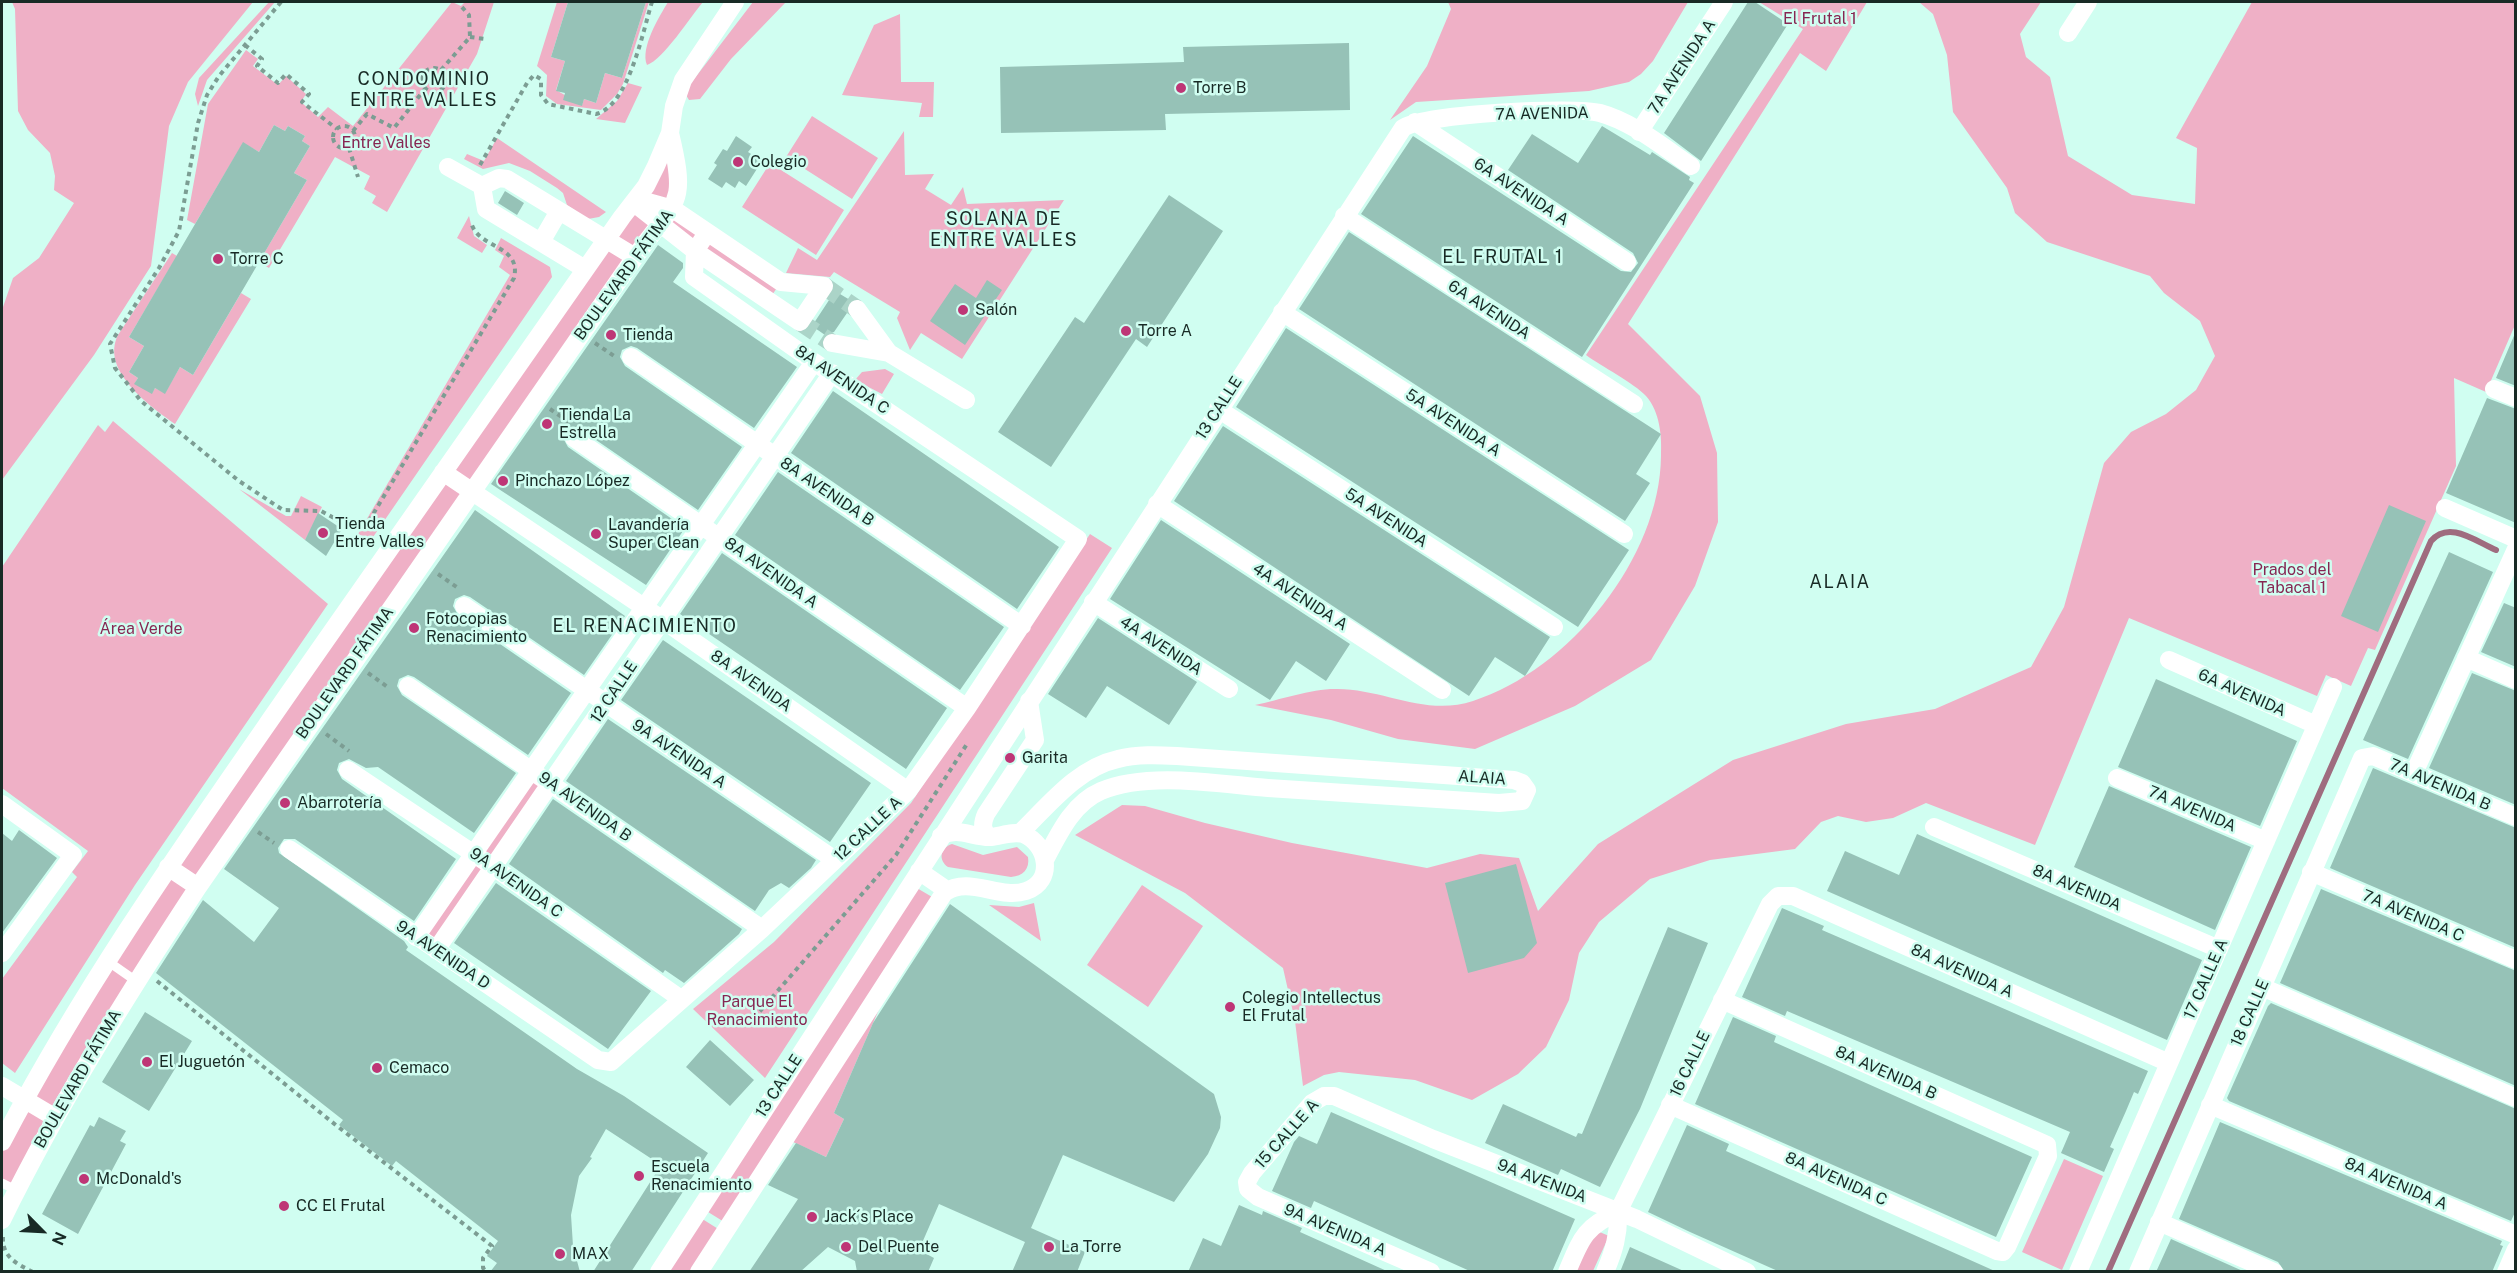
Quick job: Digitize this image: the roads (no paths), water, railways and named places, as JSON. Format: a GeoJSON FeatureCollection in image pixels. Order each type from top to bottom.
{"type":"FeatureCollection","features":[{"type":"Feature","properties":{"kind":"street","name":"BOULEVARD FÁTIMA"},"geometry":{"type":"LineString","coordinates":[[2,1142],[24,1099],[106,960],[168,867],[585,269],[646,186],[670,134],[674,106],[683,80],[735,2]]}},
{"type":"Feature","properties":{"kind":"street","name":"7A AVENIDA A"},"geometry":{"type":"LineString","coordinates":[[1639,132],[1724,2]]}},
{"type":"Feature","properties":{"kind":"street"},"geometry":{"type":"LineString","coordinates":[[2068,33],[2088,2]]}},
{"type":"Feature","properties":{"kind":"street","name":"7A AVENIDA"},"geometry":{"type":"LineString","coordinates":[[1415,122],[1452,117],[1583,110],[1606,115],[1639,132],[1691,166]]}},
{"type":"Feature","properties":{"kind":"street","name":"13 CALLE"},"geometry":{"type":"LineString","coordinates":[[659,1272],[1396,135],[1415,122]]}},
{"type":"Feature","properties":{"kind":"street","name":"6A AVENIDA A"},"geometry":{"type":"LineString","coordinates":[[1415,122],[1627,262]]}},
{"type":"Feature","properties":{"kind":"street","name":"BOULEVARD FÁTIMA"},"geometry":{"type":"LineString","coordinates":[[2,1220],[9,1187],[143,978],[198,887],[581,334],[672,209],[678,197],[680,177],[670,134]]}},
{"type":"Feature","properties":{"kind":"street"},"geometry":{"type":"LineString","coordinates":[[448,167],[477,183],[505,178],[635,257]]}},
{"type":"Feature","properties":{"kind":"street"},"geometry":{"type":"LineString","coordinates":[[477,183],[486,209],[585,269]]}},
{"type":"Feature","properties":{"kind":"street"},"geometry":{"type":"LineString","coordinates":[[635,201],[672,209],[781,282],[824,286],[800,322],[695,251],[635,201]]}},
{"type":"Feature","properties":{"kind":"street"},"geometry":{"type":"LineString","coordinates":[[541,242],[559,211]]}},
{"type":"Feature","properties":{"kind":"street","name":"6A AVENIDA"},"geometry":{"type":"LineString","coordinates":[[1344,216],[1634,404]]}},
{"type":"Feature","properties":{"kind":"street"},"geometry":{"type":"LineString","coordinates":[[695,251],[707,232]]}},
{"type":"Feature","properties":{"kind":"street","name":"8A AVENIDA C"},"geometry":{"type":"LineString","coordinates":[[695,251],[694,276],[814,362],[1078,539]]}},
{"type":"Feature","properties":{"kind":"street"},"geometry":{"type":"LineString","coordinates":[[768,301],[781,282]]}},
{"type":"Feature","properties":{"kind":"street"},"geometry":{"type":"LineString","coordinates":[[857,309],[889,353]]}},
{"type":"Feature","properties":{"kind":"street","name":"5A AVENIDA A"},"geometry":{"type":"LineString","coordinates":[[1282,312],[1624,534]]}},
{"type":"Feature","properties":{"kind":"street"},"geometry":{"type":"LineString","coordinates":[[832,343],[889,353],[966,400]]}},
{"type":"Feature","properties":{"kind":"street","name":"8A AVENIDA B"},"geometry":{"type":"LineString","coordinates":[[631,357],[1022,626]]}},
{"type":"Feature","properties":{"kind":"street","name":"12 CALLE"},"geometry":{"type":"LineString","coordinates":[[417,937],[814,362]]}},
{"type":"Feature","properties":{"kind":"street","name":"12 CALLE"},"geometry":{"type":"LineString","coordinates":[[435,950],[832,374]]}},
{"type":"Feature","properties":{"kind":"street"},"geometry":{"type":"LineString","coordinates":[[2494,389],[2516,398]]}},
{"type":"Feature","properties":{"kind":"street","name":"5A AVENIDA"},"geometry":{"type":"LineString","coordinates":[[1218,409],[1554,627]]}},
{"type":"Feature","properties":{"kind":"street","name":"8A AVENIDA A"},"geometry":{"type":"LineString","coordinates":[[574,438],[967,708]]}},
{"type":"Feature","properties":{"kind":"street","name":"8A AVENIDA"},"geometry":{"type":"LineString","coordinates":[[443,472],[662,619],[909,791]]}},
{"type":"Feature","properties":{"kind":"street","name":"4A AVENIDA A"},"geometry":{"type":"LineString","coordinates":[[1157,504],[1442,690]]}},
{"type":"Feature","properties":{"kind":"street"},"geometry":{"type":"LineString","coordinates":[[2445,508],[2516,539]]}},
{"type":"Feature","properties":{"kind":"street","name":"12 CALLE A"},"geometry":{"type":"LineString","coordinates":[[598,1060],[610,1062],[762,929],[909,791],[1022,626],[1078,539]]}},
{"type":"Feature","properties":{"kind":"street"},"geometry":{"type":"LineString","coordinates":[[2414,773],[2516,549]]}},
{"type":"Feature","properties":{"kind":"street","name":"4A AVENIDA"},"geometry":{"type":"LineString","coordinates":[[1093,602],[1228,689]]}},
{"type":"Feature","properties":{"kind":"street","name":"9A AVENIDA A"},"geometry":{"type":"LineString","coordinates":[[464,606],[835,860]]}},
{"type":"Feature","properties":{"kind":"street"},"geometry":{"type":"LineString","coordinates":[[2466,658],[2516,680]]}},
{"type":"Feature","properties":{"kind":"street","name":"6A AVENIDA"},"geometry":{"type":"LineString","coordinates":[[2169,660],[2316,725]]}},
{"type":"Feature","properties":{"kind":"street","name":"9A AVENIDA B"},"geometry":{"type":"LineString","coordinates":[[408,686],[762,929]]}},
{"type":"Feature","properties":{"kind":"street","name":"17 CALLE A"},"geometry":{"type":"LineString","coordinates":[[2079,1272],[2333,687]]}},
{"type":"Feature","properties":{"kind":"street"},"geometry":{"type":"LineString","coordinates":[[991,837],[985,832],[983,826],[986,814],[1035,740],[1029,701]]}},
{"type":"Feature","properties":{"kind":"street","name":"ALAIA"},"geometry":{"type":"LineString","coordinates":[[1020,833],[1077,779],[1094,768],[1114,759],[1149,755],[1514,780],[1522,783],[1527,790],[1522,801],[1499,803],[1204,783],[1133,782],[1100,791],[1081,805],[1065,823],[1046,860]]}},
{"type":"Feature","properties":{"kind":"street","name":"7A AVENIDA B"},"geometry":{"type":"LineString","coordinates":[[2364,755],[2414,773],[2516,817]]}},
{"type":"Feature","properties":{"kind":"street","name":"18 CALLE"},"geometry":{"type":"LineString","coordinates":[[2138,1272],[2364,755]]}},
{"type":"Feature","properties":{"kind":"street","name":"9A AVENIDA C"},"geometry":{"type":"LineString","coordinates":[[348,770],[493,866],[681,999]]}},
{"type":"Feature","properties":{"kind":"street","name":"7A AVENIDA"},"geometry":{"type":"LineString","coordinates":[[2117,778],[2266,841]]}},
{"type":"Feature","properties":{"kind":"street"},"geometry":{"type":"LineString","coordinates":[[2,804],[73,855],[4,945]]}},
{"type":"Feature","properties":{"kind":"street","name":"8A AVENIDA"},"geometry":{"type":"LineString","coordinates":[[1934,827],[2219,949]]}},
{"type":"Feature","properties":{"kind":"street"},"geometry":{"type":"LineString","coordinates":[[919,871],[948,891],[958,886],[1027,890],[1041,877],[1046,860],[1035,842],[1020,833],[976,837],[958,831],[941,836]]}},
{"type":"Feature","properties":{"kind":"street","name":"9A AVENIDA D"},"geometry":{"type":"LineString","coordinates":[[289,849],[598,1060]]}},
{"type":"Feature","properties":{"kind":"street"},"geometry":{"type":"LineString","coordinates":[[168,867],[198,887]]}},
{"type":"Feature","properties":{"kind":"street","name":"7A AVENIDA C"},"geometry":{"type":"LineString","coordinates":[[2311,872],[2516,960]]}},
{"type":"Feature","properties":{"kind":"street","name":"13 CALLE"},"geometry":{"type":"LineString","coordinates":[[699,1272],[948,891]]}},
{"type":"Feature","properties":{"kind":"street","name":"8A AVENIDA A"},"geometry":{"type":"LineString","coordinates":[[1764,917],[1776,897],[1793,896],[2169,1063]]}},
{"type":"Feature","properties":{"kind":"street","name":"16 CALLE"},"geometry":{"type":"LineString","coordinates":[[1605,1272],[1615,1249],[1619,1228],[1618,1212],[1764,917]]}},
{"type":"Feature","properties":{"kind":"street"},"geometry":{"type":"LineString","coordinates":[[2262,987],[2516,1098]]}},
{"type":"Feature","properties":{"kind":"street","name":"8A AVENIDA B"},"geometry":{"type":"LineString","coordinates":[[1722,1000],[2044,1143],[2048,1148],[2048,1156],[2003,1252]]}},
{"type":"Feature","properties":{"kind":"street"},"geometry":{"type":"LineString","coordinates":[[2,1086],[54,1117]]}},
{"type":"Feature","properties":{"kind":"street","name":"15 CALLE A"},"geometry":{"type":"LineString","coordinates":[[1247,1182],[1309,1106],[1320,1097],[1334,1096]]}},
{"type":"Feature","properties":{"kind":"street","name":"9A AVENIDA"},"geometry":{"type":"LineString","coordinates":[[1334,1096],[1433,1139],[1618,1212],[1747,1272]]}},
{"type":"Feature","properties":{"kind":"street","name":"8A AVENIDA C"},"geometry":{"type":"LineString","coordinates":[[1670,1105],[2003,1252]]}},
{"type":"Feature","properties":{"kind":"street","name":"8A AVENIDA A"},"geometry":{"type":"LineString","coordinates":[[2210,1105],[2516,1235]]}},
{"type":"Feature","properties":{"kind":"street","name":"9A AVENIDA A"},"geometry":{"type":"LineString","coordinates":[[1247,1182],[1250,1192],[1258,1197],[1431,1272]]}},
{"type":"Feature","properties":{"kind":"street"},"geometry":{"type":"LineString","coordinates":[[700,1207],[729,1225]]}},
{"type":"Feature","properties":{"kind":"street"},"geometry":{"type":"LineString","coordinates":[[1567,1272],[1583,1234],[1597,1221],[1618,1212]]}},
{"type":"Feature","properties":{"kind":"street"},"geometry":{"type":"LineString","coordinates":[[2159,1222],[2274,1272]]}},
{"type":"Feature","properties":{"kind":"street"},"geometry":{"type":"LineString","coordinates":[[2506,1272],[2516,1250]]}},
{"type":"Feature","properties":{"kind":"lane"},"geometry":{"type":"LineString","coordinates":[[106,960],[143,978]]}},
{"type":"Feature","properties":{"kind":"waterway"},"geometry":{"type":"LineString","coordinates":[[2108,1272],[2431,541],[2438,535],[2454,532],[2496,550]]}},
{"type":"Feature","properties":{"kind":"tunnel"},"geometry":{"type":"LineString","coordinates":[[824,286],[857,309]]}},
{"type":"Feature","properties":{"kind":"tunnel"},"geometry":{"type":"LineString","coordinates":[[800,322],[832,343]]}},
{"type":"Feature","properties":{"kind":"place","name":"Torre B"},"geometry":{"type":"Point","coordinates":[1181,88]}},
{"type":"Feature","properties":{"kind":"place","name":"Colegio"},"geometry":{"type":"Point","coordinates":[738,162]}},
{"type":"Feature","properties":{"kind":"place","name":"Torre C"},"geometry":{"type":"Point","coordinates":[218,259]}},
{"type":"Feature","properties":{"kind":"place","name":"Salón"},"geometry":{"type":"Point","coordinates":[963,310]}},
{"type":"Feature","properties":{"kind":"place","name":"Torre A"},"geometry":{"type":"Point","coordinates":[1126,331]}},
{"type":"Feature","properties":{"kind":"place","name":"Tienda"},"geometry":{"type":"Point","coordinates":[611,335]}},
{"type":"Feature","properties":{"kind":"place","name":"Tienda La Estrella"},"geometry":{"type":"Point","coordinates":[547,424]}},
{"type":"Feature","properties":{"kind":"place","name":"Pinchazo López"},"geometry":{"type":"Point","coordinates":[503,481]}},
{"type":"Feature","properties":{"kind":"place","name":"Tienda Entre Valles"},"geometry":{"type":"Point","coordinates":[323,533]}},
{"type":"Feature","properties":{"kind":"place","name":"Lavandería Super Clean"},"geometry":{"type":"Point","coordinates":[596,534]}},
{"type":"Feature","properties":{"kind":"place","name":"Fotocopias Renacimiento"},"geometry":{"type":"Point","coordinates":[414,628]}},
{"type":"Feature","properties":{"kind":"place","name":"Garita"},"geometry":{"type":"Point","coordinates":[1010,758]}},
{"type":"Feature","properties":{"kind":"place","name":"Abarrotería"},"geometry":{"type":"Point","coordinates":[285,803]}},
{"type":"Feature","properties":{"kind":"place","name":"Colegio Intellectus El Frutal"},"geometry":{"type":"Point","coordinates":[1230,1007]}},
{"type":"Feature","properties":{"kind":"place","name":"El Juguetón"},"geometry":{"type":"Point","coordinates":[147,1062]}},
{"type":"Feature","properties":{"kind":"place","name":"Cemaco"},"geometry":{"type":"Point","coordinates":[377,1068]}},
{"type":"Feature","properties":{"kind":"place","name":"Escuela Renacimiento"},"geometry":{"type":"Point","coordinates":[639,1176]}},
{"type":"Feature","properties":{"kind":"place","name":"McDonald's"},"geometry":{"type":"Point","coordinates":[84,1179]}},
{"type":"Feature","properties":{"kind":"place","name":"CC El Frutal"},"geometry":{"type":"Point","coordinates":[284,1206]}},
{"type":"Feature","properties":{"kind":"place","name":"Jack´s Place"},"geometry":{"type":"Point","coordinates":[812,1217]}},
{"type":"Feature","properties":{"kind":"place","name":"Del Puente"},"geometry":{"type":"Point","coordinates":[846,1247]}},
{"type":"Feature","properties":{"kind":"place","name":"La Torre"},"geometry":{"type":"Point","coordinates":[1049,1247]}},
{"type":"Feature","properties":{"kind":"place","name":"MAX"},"geometry":{"type":"Point","coordinates":[560,1254]}},
{"type":"Feature","properties":{"kind":"district","name":"CONDOMINIO ENTRE VALLES"},"geometry":{"type":"Point","coordinates":[424,89]}},
{"type":"Feature","properties":{"kind":"district","name":"SOLANA DE ENTRE VALLES"},"geometry":{"type":"Point","coordinates":[1004,229]}},
{"type":"Feature","properties":{"kind":"district","name":"EL FRUTAL 1"},"geometry":{"type":"Point","coordinates":[1503,257]}},
{"type":"Feature","properties":{"kind":"district","name":"ALAIA"},"geometry":{"type":"Point","coordinates":[1840,582]}},
{"type":"Feature","properties":{"kind":"district","name":"EL RENACIMIENTO"},"geometry":{"type":"Point","coordinates":[645,626]}},
{"type":"Feature","properties":{"kind":"park label","name":"El Frutal 1"},"geometry":{"type":"Point","coordinates":[1820,19]}},
{"type":"Feature","properties":{"kind":"park label","name":"Entre Valles"},"geometry":{"type":"Point","coordinates":[386,143]}},
{"type":"Feature","properties":{"kind":"park label","name":"Prados del Tabacal 1"},"geometry":{"type":"Point","coordinates":[2292,579]}},
{"type":"Feature","properties":{"kind":"park label","name":"Área Verde"},"geometry":{"type":"Point","coordinates":[141,629]}},
{"type":"Feature","properties":{"kind":"park label","name":"Parque El Renacimiento"},"geometry":{"type":"Point","coordinates":[757,1011]}}]}
